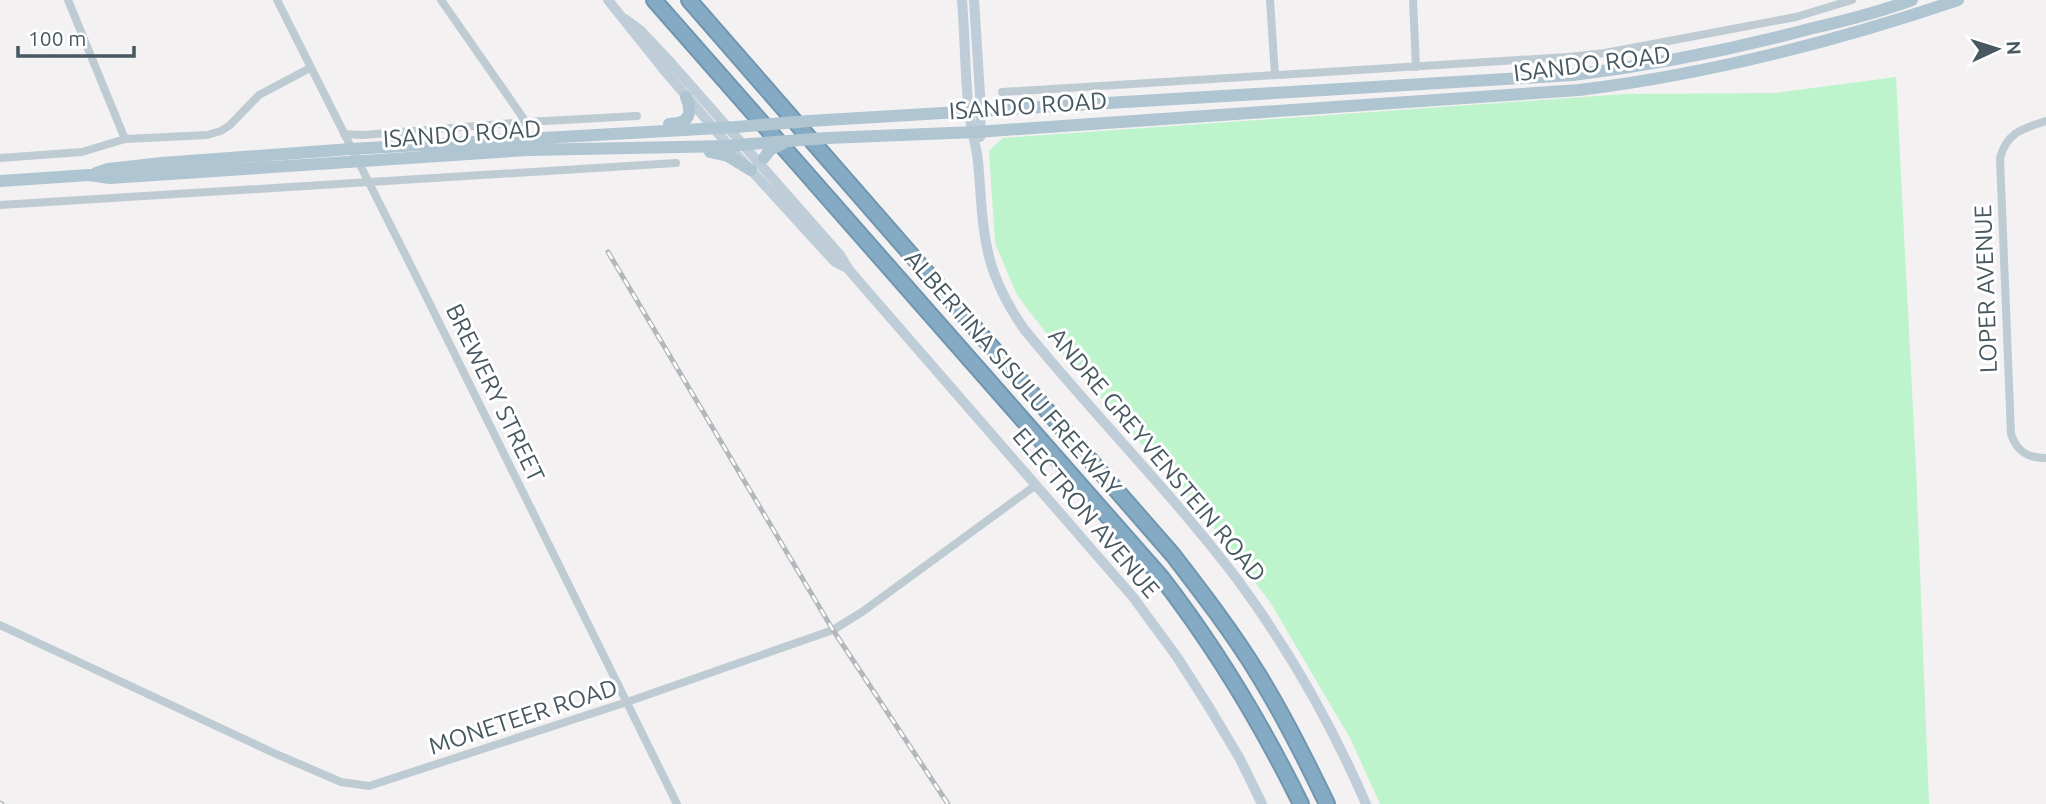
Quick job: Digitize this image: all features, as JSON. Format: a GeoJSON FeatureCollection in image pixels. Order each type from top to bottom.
{"type":"FeatureCollection","features":[{"type":"Feature","properties":{"kind":"highway","name":"ALBERTINA SISULU FREEWAY"},"geometry":{"type":"LineString","coordinates":[[654,0],[1161,577],[1238,686],[1300,804]]}},
{"type":"Feature","properties":{"kind":"highway","name":"ALBERTINA SISULU FREEWAY"},"geometry":{"type":"LineString","coordinates":[[689,0],[1173,555],[1217,612],[1257,673],[1297,743],[1327,804]]}},
{"type":"Feature","properties":{"kind":"main road","name":"ELECTRON AVENUE"},"geometry":{"type":"LineString","coordinates":[[608,0],[729,146],[758,165]]}},
{"type":"Feature","properties":{"kind":"main road"},"geometry":{"type":"LineString","coordinates":[[962,0],[975,110]]}},
{"type":"Feature","properties":{"kind":"main road"},"geometry":{"type":"LineString","coordinates":[[974,0],[975,110]]}},
{"type":"Feature","properties":{"kind":"main road","name":"ISANDO ROAD"},"geometry":{"type":"LineString","coordinates":[[89,175],[108,169],[162,163],[351,149],[1573,75],[1729,50],[1912,0]]}},
{"type":"Feature","properties":{"kind":"main road","name":"ISANDO ROAD"},"geometry":{"type":"LineString","coordinates":[[0,181],[89,175],[110,178],[528,150],[747,145],[1472,99],[1617,86],[1768,57],[1870,29],[1958,0]]}},
{"type":"Feature","properties":{"kind":"main road","name":"ELECTRON AVENUE"},"geometry":{"type":"LineString","coordinates":[[625,19],[656,46],[732,127],[747,145],[758,165],[834,261],[849,270],[1133,597],[1177,657],[1240,758],[1262,804]]}},
{"type":"Feature","properties":{"kind":"main road"},"geometry":{"type":"LineString","coordinates":[[646,131],[652,126],[677,124],[687,118],[690,110],[686,97]]}},
{"type":"Feature","properties":{"kind":"main road","name":"ANDRE GREYVENSTEIN ROAD"},"geometry":{"type":"LineString","coordinates":[[975,110],[981,214],[986,251],[997,285],[1012,312],[1040,350],[1197,529],[1241,585],[1301,676],[1334,736],[1366,804]]}},
{"type":"Feature","properties":{"kind":"main road"},"geometry":{"type":"LineString","coordinates":[[686,148],[758,165],[770,150],[789,141]]}},
{"type":"Feature","properties":{"kind":"street"},"geometry":{"type":"LineString","coordinates":[[68,0],[125,139]]}},
{"type":"Feature","properties":{"kind":"street","name":"BREWERY STREET"},"geometry":{"type":"LineString","coordinates":[[277,0],[677,804]]}},
{"type":"Feature","properties":{"kind":"street"},"geometry":{"type":"LineString","coordinates":[[441,0],[526,122]]}},
{"type":"Feature","properties":{"kind":"street"},"geometry":{"type":"LineString","coordinates":[[1270,0],[1275,75]]}},
{"type":"Feature","properties":{"kind":"street"},"geometry":{"type":"LineString","coordinates":[[1413,0],[1416,67]]}},
{"type":"Feature","properties":{"kind":"street","name":"ISANDO ROAD"},"geometry":{"type":"LineString","coordinates":[[1002,92],[1605,54],[1796,18],[1852,0]]}},
{"type":"Feature","properties":{"kind":"street"},"geometry":{"type":"LineString","coordinates":[[0,158],[82,152],[125,139],[206,135],[221,131],[236,120],[258,95],[310,68]]}},
{"type":"Feature","properties":{"kind":"street"},"geometry":{"type":"LineString","coordinates":[[344,134],[363,135],[637,116]]}},
{"type":"Feature","properties":{"kind":"street","name":"LOPER AVENUE"},"geometry":{"type":"LineString","coordinates":[[2046,121],[2019,130],[2003,146],[2000,159],[2011,434],[2020,451],[2028,456],[2046,458]]}},
{"type":"Feature","properties":{"kind":"street","name":"ISANDO ROAD"},"geometry":{"type":"LineString","coordinates":[[0,205],[676,163]]}},
{"type":"Feature","properties":{"kind":"street","name":"MONETEER ROAD"},"geometry":{"type":"LineString","coordinates":[[0,625],[341,782],[360,786],[380,784],[833,630],[862,612],[1036,485]]}},
{"type":"Feature","properties":{"kind":"green space"},"geometry":{"type":"Polygon","coordinates":[[[1896,77],[1916,468],[1929,804],[1380,804],[1350,738],[1270,602],[1202,513],[1059,350],[1017,295],[995,243],[989,151],[1003,138],[1626,94],[1775,93],[1896,77]]]}},
{"type":"Feature","properties":{"kind":"railway"},"geometry":{"type":"LineString","coordinates":[[608,252],[833,630],[948,804]]}}]}
